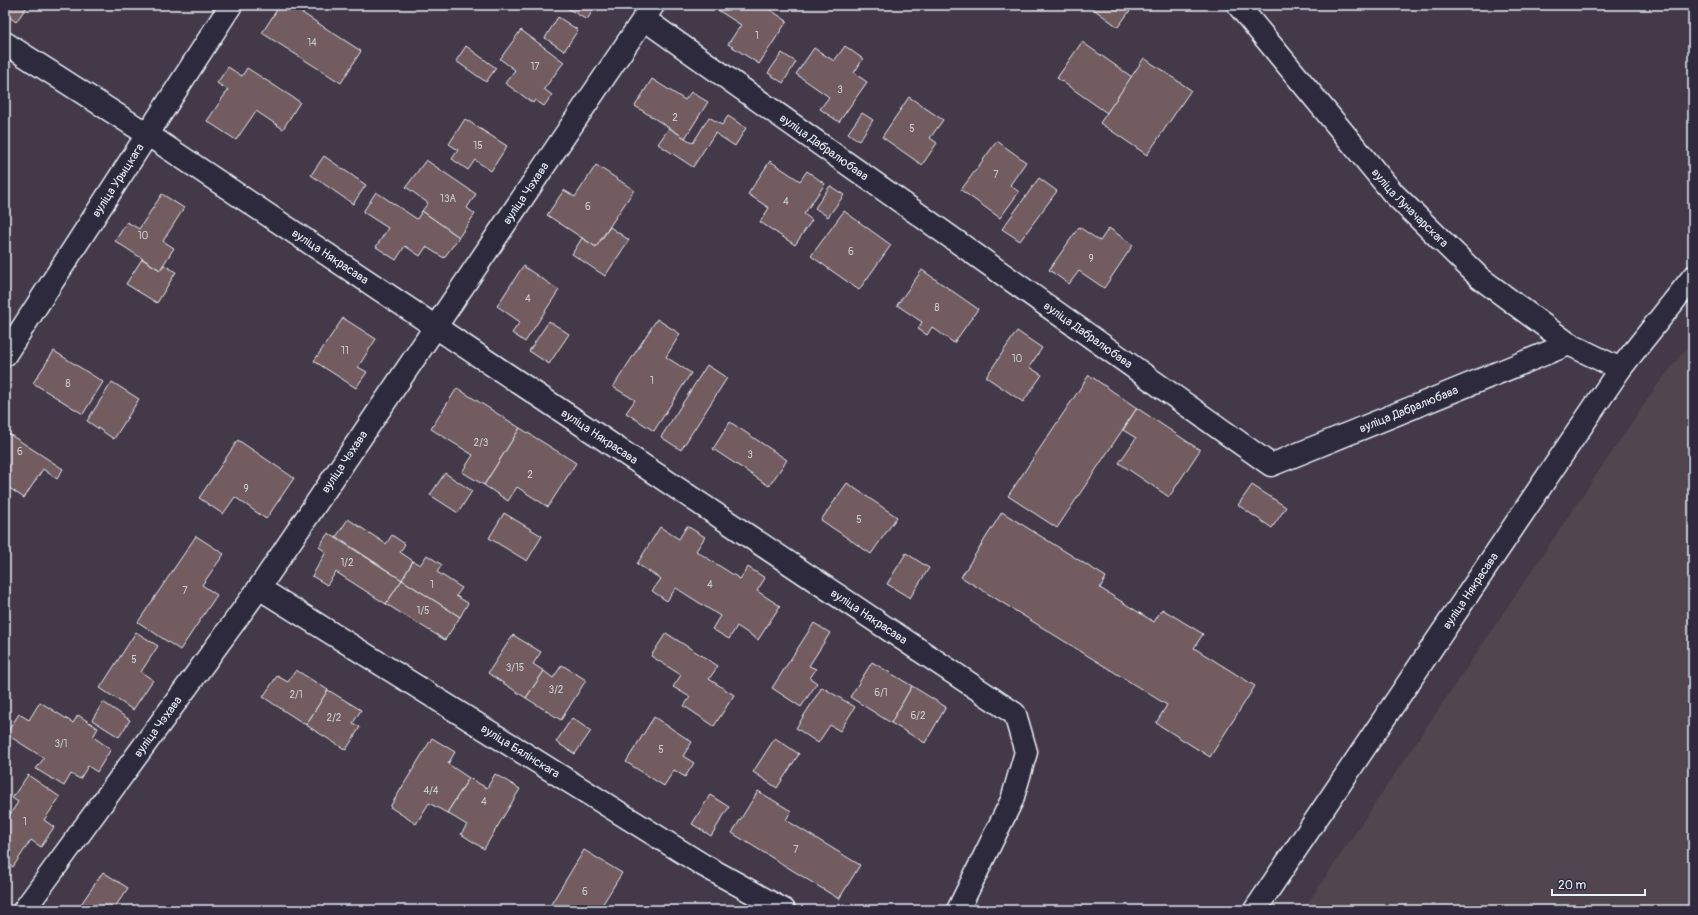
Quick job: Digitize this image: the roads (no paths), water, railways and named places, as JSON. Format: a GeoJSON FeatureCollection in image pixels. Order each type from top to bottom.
{"type":"FeatureCollection","features":[{"type":"Feature","properties":{"kind":"street","name":"вуліца Урыцкага"},"geometry":{"type":"LineString","coordinates":[[5,355],[146,134],[231,5]]}},
{"type":"Feature","properties":{"kind":"street","name":"вуліца Луначарскага"},"geometry":{"type":"LineString","coordinates":[[1238,5],[1393,193],[1480,278],[1569,344],[1620,369]]}},
{"type":"Feature","properties":{"kind":"street","name":"вуліца Дабралюбава"},"geometry":{"type":"LineString","coordinates":[[648,12],[1271,465],[1569,344]]}},
{"type":"Feature","properties":{"kind":"street","name":"вуліца Чэхава"},"geometry":{"type":"LineString","coordinates":[[24,910],[259,588],[648,12]]}},
{"type":"Feature","properties":{"kind":"street","name":"вуліца Някрасава"},"geometry":{"type":"LineString","coordinates":[[5,43],[146,134],[1015,714],[1026,752],[1012,800],[958,910]]}},
{"type":"Feature","properties":{"kind":"street","name":"вуліца Някрасава"},"geometry":{"type":"LineString","coordinates":[[1255,910],[1620,369],[1693,277]]}},
{"type":"Feature","properties":{"kind":"street","name":"вуліца Бялінскага"},"geometry":{"type":"LineString","coordinates":[[259,588],[703,865],[784,910]]}}]}
